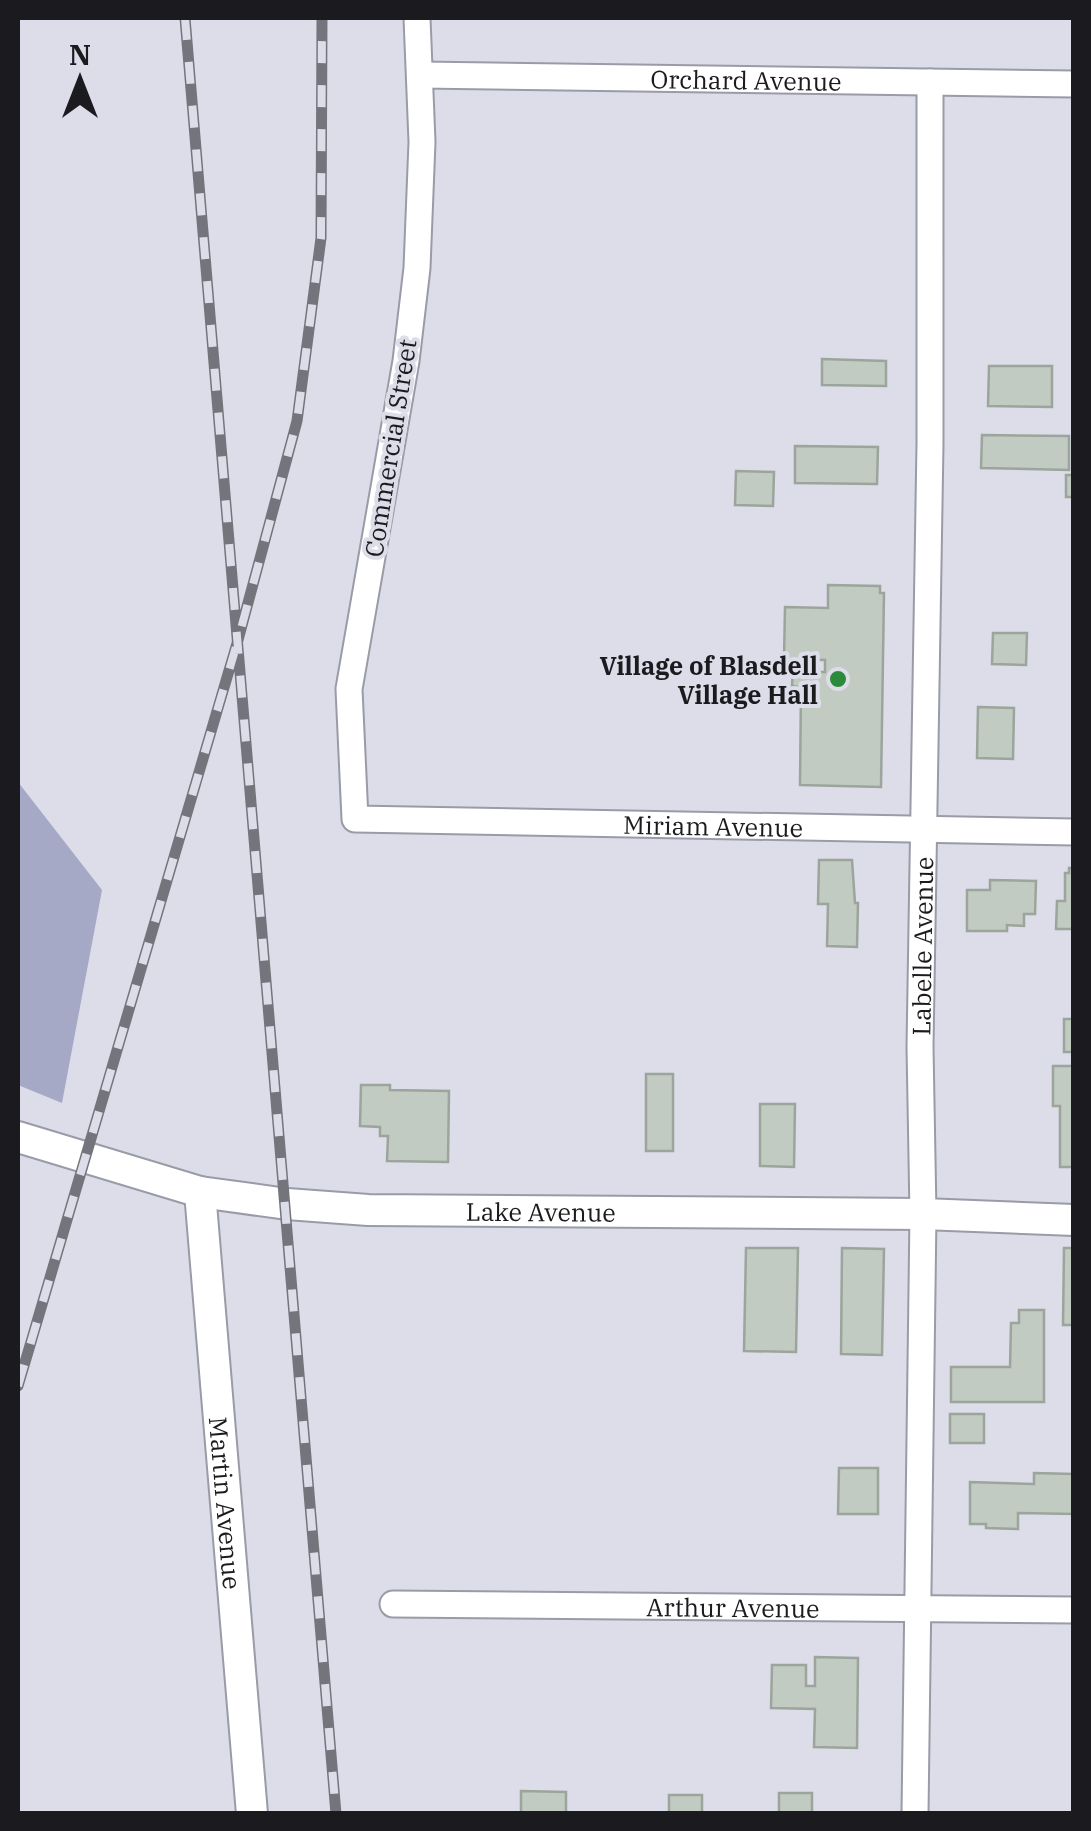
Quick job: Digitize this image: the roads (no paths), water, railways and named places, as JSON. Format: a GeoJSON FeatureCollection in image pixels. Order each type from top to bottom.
{"type":"FeatureCollection","features":[{"type":"Feature","properties":{"kind":"street","name":"Commercial Street"},"geometry":{"type":"LineString","coordinates":[[355,819],[349,689],[412,305],[422,142],[417,18]]}},
{"type":"Feature","properties":{"kind":"street","name":"Orchard Avenue"},"geometry":{"type":"LineString","coordinates":[[420,75],[1074,84]]}},
{"type":"Feature","properties":{"kind":"street","name":"Labelle Avenue"},"geometry":{"type":"LineString","coordinates":[[915,1814],[923,1214],[920,1047],[930,444],[930,82]]}},
{"type":"Feature","properties":{"kind":"street","name":"Miriam Avenue"},"geometry":{"type":"LineString","coordinates":[[355,819],[1074,832]]}},
{"type":"Feature","properties":{"kind":"street","name":"Lake Avenue"},"geometry":{"type":"LineString","coordinates":[[18,1137],[200,1192],[286,1204],[368,1210],[923,1214],[1074,1220]]}},
{"type":"Feature","properties":{"kind":"street","name":"Martin Avenue"},"geometry":{"type":"LineString","coordinates":[[200,1192],[252,1814]]}},
{"type":"Feature","properties":{"kind":"street","name":"Arthur Avenue"},"geometry":{"type":"LineString","coordinates":[[393,1604],[1074,1610]]}},
{"type":"Feature","properties":{"kind":"railway"},"geometry":{"type":"LineString","coordinates":[[185,18],[336,1814]]}},
{"type":"Feature","properties":{"kind":"railway"},"geometry":{"type":"LineString","coordinates":[[18,1386],[238,640],[297,421],[321,238],[322,18]]}},
{"type":"Feature","properties":{"kind":"place","name":"Village of Blasdell Village Hall"},"geometry":{"type":"Point","coordinates":[838,679]}}]}
